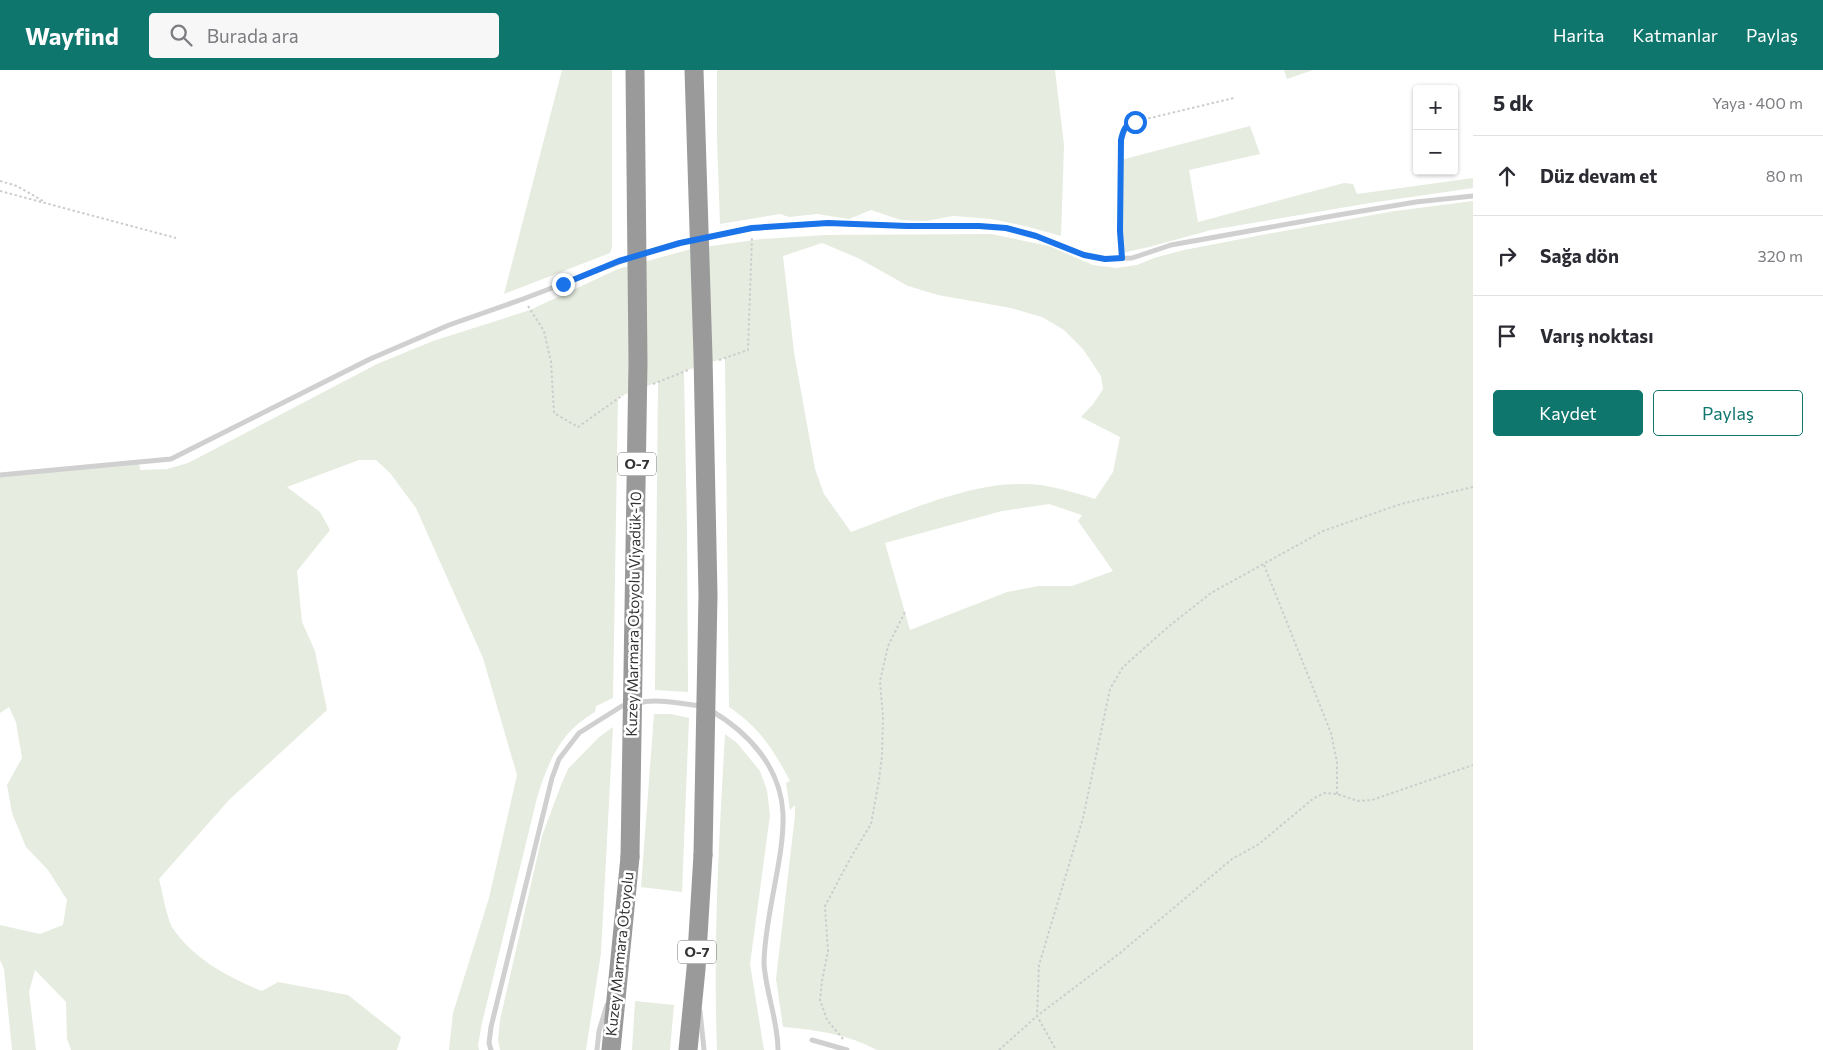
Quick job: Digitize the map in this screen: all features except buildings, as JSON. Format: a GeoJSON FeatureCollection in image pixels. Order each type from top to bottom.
{"type":"FeatureCollection","features":[{"type":"Feature","properties":{"kind":"highway","name":"Kuzey Marmara Otoyolu Viyadük-10"},"geometry":{"type":"LineString","coordinates":[[630,857],[638,362],[635,70]]}},
{"type":"Feature","properties":{"kind":"highway","name":"O-7"},"geometry":{"type":"LineString","coordinates":[[688,1050],[696,969],[703,855],[708,595],[704,356],[694,70]]}},
{"type":"Feature","properties":{"kind":"highway","name":"Kuzey Marmara Otoyolu"},"geometry":{"type":"LineString","coordinates":[[611,1050],[630,857]]}},
{"type":"Feature","properties":{"kind":"lane"},"geometry":{"type":"LineString","coordinates":[[0,475],[171,458],[370,358],[449,325],[523,299],[619,261],[680,243],[752,228],[828,223],[1006,228],[1036,236],[1091,256],[1105,259],[1132,258],[1172,245],[1416,202],[1473,196]]}},
{"type":"Feature","properties":{"kind":"lane"},"geometry":{"type":"LineString","coordinates":[[491,1050],[489,1043],[491,1027],[552,778],[559,760],[579,733],[600,719],[622,706],[656,701],[705,707],[724,718],[755,745],[770,767],[778,786],[783,812],[782,833],[766,938],[764,964],[778,1035],[778,1050]]}},
{"type":"Feature","properties":{"kind":"lane"},"geometry":{"type":"LineString","coordinates":[[596,1050],[599,1031],[618,969]]}},
{"type":"Feature","properties":{"kind":"lane"},"geometry":{"type":"LineString","coordinates":[[696,969],[704,1050]]}},
{"type":"Feature","properties":{"kind":"lane"},"geometry":{"type":"LineString","coordinates":[[812,1040],[847,1050]]}},
{"type":"Feature","properties":{"kind":"path"},"geometry":{"type":"LineString","coordinates":[[1122,258],[1120,154],[1124,130],[1129,123],[1234,98]]}},
{"type":"Feature","properties":{"kind":"path"},"geometry":{"type":"LineString","coordinates":[[0,181],[17,186],[48,204]]}},
{"type":"Feature","properties":{"kind":"path"},"geometry":{"type":"LineString","coordinates":[[0,190],[176,238]]}},
{"type":"Feature","properties":{"kind":"path"},"geometry":{"type":"LineString","coordinates":[[1056,1050],[1037,1016],[1039,965],[1083,818],[1110,689],[1123,667],[1168,627],[1211,593],[1323,531],[1401,504],[1473,487]]}},
{"type":"Feature","properties":{"kind":"path"},"geometry":{"type":"LineString","coordinates":[[1263,564],[1332,734],[1337,762],[1336,794]]}},
{"type":"Feature","properties":{"kind":"path"},"geometry":{"type":"LineString","coordinates":[[846,1043],[827,1020],[820,1000],[828,951],[825,906],[871,824],[880,780],[882,756],[883,716],[880,681],[888,646],[905,612]]}},
{"type":"Feature","properties":{"kind":"path"},"geometry":{"type":"LineString","coordinates":[[999,1050],[1037,1016],[1120,953],[1232,859],[1259,844],[1314,798],[1325,793],[1336,794],[1358,801],[1372,800],[1473,765]]}},
{"type":"Feature","properties":{"kind":"shaded area"},"geometry":{"type":"Polygon","coordinates":[[[562,70],[612,70],[612,247],[610,253],[504,294],[562,70]]]}},
{"type":"Feature","properties":{"kind":"shaded area"},"geometry":{"type":"Polygon","coordinates":[[[717,70],[1055,70],[1064,145],[1061,236],[991,219],[953,216],[926,221],[901,220],[871,210],[849,219],[817,214],[789,217],[780,214],[720,224],[717,70]]]}},
{"type":"Feature","properties":{"kind":"shaded area"},"geometry":{"type":"Polygon","coordinates":[[[1284,70],[1313,70],[1287,79],[1284,70]]]}},
{"type":"Feature","properties":{"kind":"shaded area"},"geometry":{"type":"Polygon","coordinates":[[[1250,126],[1260,154],[1189,170],[1198,222],[1344,183],[1353,184],[1357,194],[1473,178],[1473,188],[1211,230],[1122,253],[1120,231],[1121,160],[1250,126]]]}},
{"type":"Feature","properties":{"kind":"shaded area"},"geometry":{"type":"Polygon","coordinates":[[[1473,201],[1473,1050],[877,1050],[854,1040],[832,1034],[783,1027],[776,979],[795,805],[790,810],[786,783],[790,781],[778,759],[757,731],[729,707],[725,358],[684,371],[688,692],[655,690],[658,382],[618,397],[613,698],[596,706],[595,712],[573,729],[557,749],[546,772],[537,798],[482,1023],[478,1045],[479,1050],[449,1050],[453,1013],[489,898],[517,775],[483,658],[416,508],[390,473],[376,460],[359,460],[287,487],[320,512],[330,530],[297,571],[302,622],[315,651],[327,710],[229,800],[159,879],[166,911],[172,927],[190,949],[212,966],[262,991],[278,982],[348,995],[401,1037],[397,1050],[71,1050],[67,1039],[66,1002],[35,970],[29,992],[36,1050],[12,1050],[4,969],[0,960],[0,925],[40,934],[63,925],[67,900],[48,870],[26,847],[12,813],[7,785],[22,758],[16,722],[9,707],[0,713],[0,475],[139,462],[140,470],[167,469],[188,463],[377,364],[433,341],[530,310],[618,269],[691,249],[761,239],[825,235],[991,234],[1049,246],[1093,265],[1116,268],[1137,265],[1184,250],[1395,211],[1473,201]],[[822,243],[783,256],[794,352],[815,469],[824,494],[851,532],[936,500],[981,488],[1003,485],[1042,485],[1095,499],[1113,472],[1120,437],[1081,417],[1094,403],[1103,389],[1101,376],[1083,349],[1064,330],[1042,317],[1011,308],[938,295],[908,286],[858,258],[822,243]],[[1049,504],[1002,511],[885,543],[910,630],[1007,592],[1039,586],[1072,586],[1113,571],[1078,521],[1082,515],[1049,504]]]}},
{"type":"Feature","properties":{"kind":"shaded area"},"geometry":{"type":"Polygon","coordinates":[[[654,714],[671,714],[689,718],[682,892],[641,887],[654,714]]]}},
{"type":"Feature","properties":{"kind":"shaded area"},"geometry":{"type":"Polygon","coordinates":[[[613,727],[601,953],[586,1050],[500,1050],[498,1040],[500,1020],[542,836],[568,769],[598,738],[613,727]]]}},
{"type":"Feature","properties":{"kind":"shaded area"},"geometry":{"type":"Polygon","coordinates":[[[725,734],[737,743],[760,771],[767,790],[770,815],[750,964],[764,1050],[717,1050],[716,931],[725,734]]]}},
{"type":"Feature","properties":{"kind":"shaded area"},"geometry":{"type":"Polygon","coordinates":[[[635,1001],[674,1005],[670,1050],[632,1050],[635,1001]]]}},
{"type":"Feature","properties":{"kind":"route"},"geometry":{"type":"LineString","coordinates":[[563,284],[619,261],[680,243],[752,228],[828,223],[1006,228],[1036,236],[1084,255],[1105,259],[1122,258],[1120,231],[1121,140],[1124,130],[1129,123],[1135,122]]}}]}
